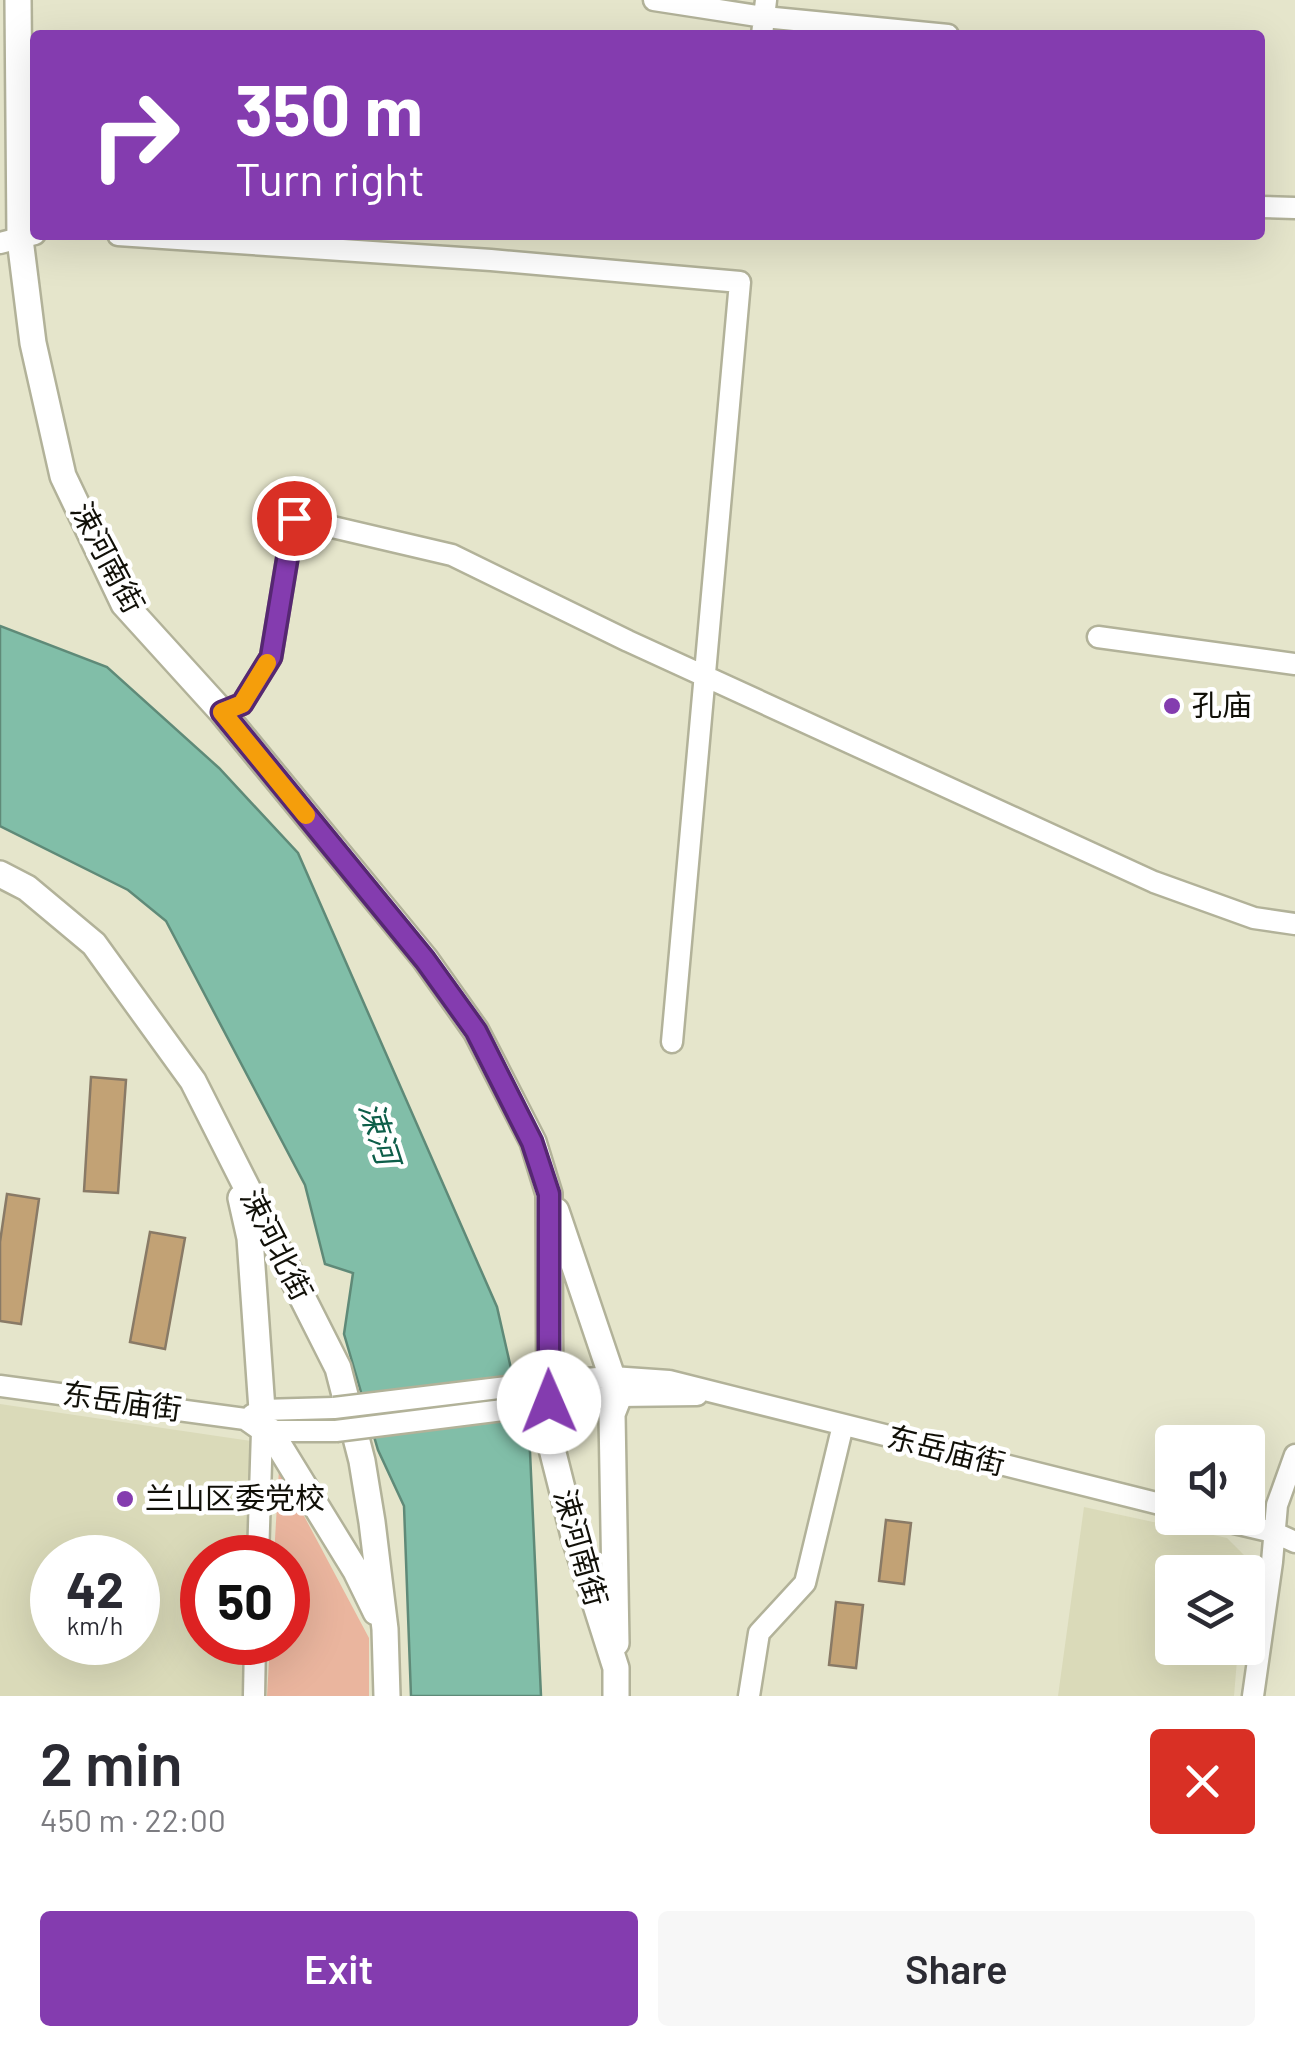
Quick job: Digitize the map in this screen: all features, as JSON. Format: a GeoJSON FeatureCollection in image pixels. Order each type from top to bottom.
{"type":"FeatureCollection","features":[{"type":"Feature","properties":{"kind":"main road","name":"涑河南街"},"geometry":{"type":"LineString","coordinates":[[18,0],[18,239],[33,343],[63,476],[124,604],[222,712],[425,960],[476,1031],[532,1142],[549,1194],[550,1441],[574,1536],[616,1668],[616,1696]]}},
{"type":"Feature","properties":{"kind":"main road","name":"涑河北街"},"geometry":{"type":"LineString","coordinates":[[0,874],[27,888],[94,944],[193,1081],[338,1368],[362,1461],[372,1522],[387,1696]]}},
{"type":"Feature","properties":{"kind":"main road"},"geometry":{"type":"LineString","coordinates":[[532,1142],[608,1388],[612,1414],[616,1668]]}},
{"type":"Feature","properties":{"kind":"main road"},"geometry":{"type":"LineString","coordinates":[[232,1159],[250,1238],[267,1422],[356,1570],[384,1630]]}},
{"type":"Feature","properties":{"kind":"main road"},"geometry":{"type":"LineString","coordinates":[[548,1287],[560,1278],[572,1280],[608,1388],[607,1515],[599,1536],[588,1541],[574,1536]]}},
{"type":"Feature","properties":{"kind":"main road"},"geometry":{"type":"LineString","coordinates":[[298,1290],[280,1282],[272,1284],[268,1298],[267,1422],[344,1539],[355,1546],[367,1540],[372,1522]]}},
{"type":"Feature","properties":{"kind":"street"},"geometry":{"type":"LineString","coordinates":[[654,0],[764,17],[897,30]]}},
{"type":"Feature","properties":{"kind":"street"},"geometry":{"type":"LineString","coordinates":[[1265,207],[1295,208]]}},
{"type":"Feature","properties":{"kind":"street"},"geometry":{"type":"LineString","coordinates":[[193,240],[740,282],[672,1042]]}},
{"type":"Feature","properties":{"kind":"street"},"geometry":{"type":"LineString","coordinates":[[222,712],[242,704],[271,657],[294,518],[452,555],[1154,882],[1254,918],[1295,924]]}},
{"type":"Feature","properties":{"kind":"street"},"geometry":{"type":"LineString","coordinates":[[1098,637],[1295,664]]}},
{"type":"Feature","properties":{"kind":"street","name":"东岳庙街"},"geometry":{"type":"LineString","coordinates":[[0,1386],[336,1431],[559,1403],[608,1388],[668,1380],[1155,1504]]}},
{"type":"Feature","properties":{"kind":"street","name":"东岳庙街"},"geometry":{"type":"LineString","coordinates":[[267,1422],[334,1408],[557,1381],[608,1388]]}},
{"type":"Feature","properties":{"kind":"street"},"geometry":{"type":"LineString","coordinates":[[260,1535],[267,1422]]}},
{"type":"Feature","properties":{"kind":"street"},"geometry":{"type":"LineString","coordinates":[[749,1696],[759,1634],[805,1583],[842,1425]]}},
{"type":"Feature","properties":{"kind":"street"},"geometry":{"type":"LineString","coordinates":[[1253,1696],[1276,1505],[1295,1455]]}},
{"type":"Feature","properties":{"kind":"street"},"geometry":{"type":"LineString","coordinates":[[1265,1530],[1295,1542]]}},
{"type":"Feature","properties":{"kind":"street"},"geometry":{"type":"LineString","coordinates":[[254,1696],[255,1665]]}},
{"type":"Feature","properties":{"kind":"shaded area","name":"兰山区委党校"},"geometry":{"type":"Polygon","coordinates":[[[0,1404],[251,1441],[249,1535],[180,1535],[180,1665],[245,1665],[244,1696],[0,1696],[0,1404]]]}},
{"type":"Feature","properties":{"kind":"shaded area"},"geometry":{"type":"Polygon","coordinates":[[[279,1469],[369,1638],[369,1696],[267,1696],[269,1665],[310,1665],[310,1535],[275,1535],[279,1469]]]}},
{"type":"Feature","properties":{"kind":"shaded area"},"geometry":{"type":"Polygon","coordinates":[[[1084,1507],[1155,1522],[1155,1535],[1227,1538],[1244,1555],[1155,1555],[1155,1665],[1237,1665],[1234,1696],[1058,1696],[1084,1507]]]}},
{"type":"Feature","properties":{"kind":"water","name":"涑河"},"geometry":{"type":"Polygon","coordinates":[[[0,626],[107,667],[219,768],[298,853],[497,1307],[530,1452],[541,1696],[411,1696],[404,1506],[378,1450],[344,1334],[353,1273],[325,1264],[305,1185],[166,921],[128,890],[0,826],[0,626]]]}},
{"type":"Feature","properties":{"kind":"building"},"geometry":{"type":"Polygon","coordinates":[[[91,1077],[126,1080],[118,1193],[84,1191],[91,1077]]]}},
{"type":"Feature","properties":{"kind":"building"},"geometry":{"type":"Polygon","coordinates":[[[7,1194],[39,1199],[21,1324],[0,1321],[0,1242],[7,1194]]]}},
{"type":"Feature","properties":{"kind":"building"},"geometry":{"type":"Polygon","coordinates":[[[150,1232],[185,1238],[165,1349],[130,1342],[150,1232]]]}},
{"type":"Feature","properties":{"kind":"building"},"geometry":{"type":"Polygon","coordinates":[[[886,1520],[911,1523],[904,1584],[879,1581],[886,1520]]]}},
{"type":"Feature","properties":{"kind":"building"},"geometry":{"type":"Polygon","coordinates":[[[836,1602],[863,1605],[856,1668],[829,1665],[836,1602]]]}},
{"type":"Feature","properties":{"kind":"slow traffic"},"geometry":{"type":"LineString","coordinates":[[267,663],[242,704],[222,712],[306,815]]}},
{"type":"Feature","properties":{"kind":"place","name":"孔庙"},"geometry":{"type":"Point","coordinates":[1172,706]}},
{"type":"Feature","properties":{"kind":"place","name":"兰山区委党校"},"geometry":{"type":"Point","coordinates":[125,1499]}},
{"type":"Feature","properties":{"kind":"route"},"geometry":{"type":"LineString","coordinates":[[294,518],[271,657],[242,704],[222,712],[425,960],[476,1031],[532,1142],[549,1194],[549,1402]]}}]}
